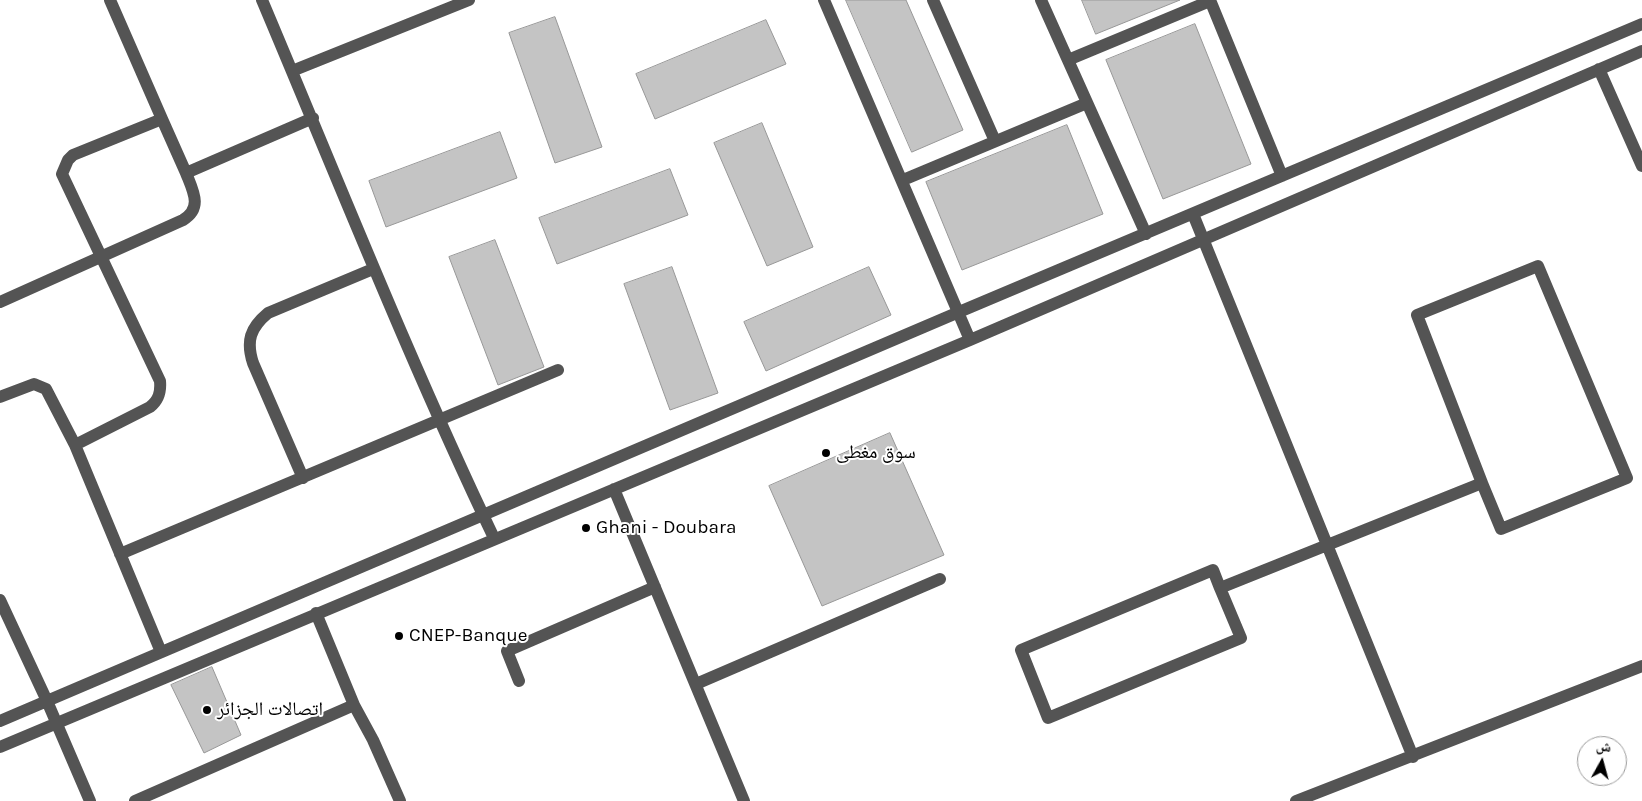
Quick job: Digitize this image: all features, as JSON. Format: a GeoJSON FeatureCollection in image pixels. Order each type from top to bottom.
{"type":"FeatureCollection","features":[{"type":"Feature","properties":{"kind":"street"},"geometry":{"type":"LineString","coordinates":[[0,302],[189,216],[196,203],[195,195],[186,173],[110,0]]}},
{"type":"Feature","properties":{"kind":"street"},"geometry":{"type":"LineString","coordinates":[[262,0],[313,118],[373,269],[439,421],[494,538]]}},
{"type":"Feature","properties":{"kind":"street"},"geometry":{"type":"LineString","coordinates":[[292,71],[469,0]]}},
{"type":"Feature","properties":{"kind":"street"},"geometry":{"type":"LineString","coordinates":[[824,0],[903,180],[970,340]]}},
{"type":"Feature","properties":{"kind":"street"},"geometry":{"type":"LineString","coordinates":[[933,0],[995,141]]}},
{"type":"Feature","properties":{"kind":"street"},"geometry":{"type":"LineString","coordinates":[[1041,0],[1146,234]]}},
{"type":"Feature","properties":{"kind":"street"},"geometry":{"type":"LineString","coordinates":[[1068,60],[1210,0],[1282,176]]}},
{"type":"Feature","properties":{"kind":"street"},"geometry":{"type":"LineString","coordinates":[[0,721],[958,312],[1642,24]]}},
{"type":"Feature","properties":{"kind":"street"},"geometry":{"type":"LineString","coordinates":[[0,747],[494,538],[970,340],[1642,51]]}},
{"type":"Feature","properties":{"kind":"street"},"geometry":{"type":"LineString","coordinates":[[1599,69],[1642,166]]}},
{"type":"Feature","properties":{"kind":"street"},"geometry":{"type":"LineString","coordinates":[[903,180],[1087,103]]}},
{"type":"Feature","properties":{"kind":"street"},"geometry":{"type":"LineString","coordinates":[[186,173],[313,118]]}},
{"type":"Feature","properties":{"kind":"street"},"geometry":{"type":"LineString","coordinates":[[75,445],[150,407],[155,403],[160,389],[160,381],[64,181],[64,167],[73,155],[162,119]]}},
{"type":"Feature","properties":{"kind":"street"},"geometry":{"type":"LineString","coordinates":[[1193,214],[1413,757]]}},
{"type":"Feature","properties":{"kind":"street"},"geometry":{"type":"LineString","coordinates":[[1538,266],[1627,478],[1501,529],[1482,483],[1417,315],[1538,266]]}},
{"type":"Feature","properties":{"kind":"street"},"geometry":{"type":"LineString","coordinates":[[303,478],[253,363],[248,349],[250,334],[256,323],[268,313],[373,269]]}},
{"type":"Feature","properties":{"kind":"street"},"geometry":{"type":"LineString","coordinates":[[120,554],[558,370]]}},
{"type":"Feature","properties":{"kind":"street"},"geometry":{"type":"LineString","coordinates":[[1,393],[26,386],[42,385],[50,395],[75,445],[161,652]]}},
{"type":"Feature","properties":{"kind":"street"},"geometry":{"type":"LineString","coordinates":[[1220,588],[1482,483]]}},
{"type":"Feature","properties":{"kind":"street"},"geometry":{"type":"LineString","coordinates":[[614,488],[744,801]]}},
{"type":"Feature","properties":{"kind":"street"},"geometry":{"type":"LineString","coordinates":[[1213,570],[1220,588],[1241,638],[1048,718],[1021,650],[1213,570]]}},
{"type":"Feature","properties":{"kind":"street"},"geometry":{"type":"LineString","coordinates":[[696,684],[940,579]]}},
{"type":"Feature","properties":{"kind":"street"},"geometry":{"type":"LineString","coordinates":[[519,681],[507,651],[655,588]]}},
{"type":"Feature","properties":{"kind":"street"},"geometry":{"type":"LineString","coordinates":[[0,602],[47,701],[90,801]]}},
{"type":"Feature","properties":{"kind":"street"},"geometry":{"type":"LineString","coordinates":[[316,613],[354,705],[373,740],[400,801]]}},
{"type":"Feature","properties":{"kind":"street"},"geometry":{"type":"LineString","coordinates":[[1296,801],[1413,757],[1642,666]]}},
{"type":"Feature","properties":{"kind":"street"},"geometry":{"type":"LineString","coordinates":[[135,801],[354,705]]}},
{"type":"Feature","properties":{"kind":"building"},"geometry":{"type":"Polygon","coordinates":[[[846,0],[906,0],[963,130],[912,152],[846,0]]]}},
{"type":"Feature","properties":{"kind":"building"},"geometry":{"type":"Polygon","coordinates":[[[1082,0],[1180,0],[1096,34],[1082,0]]]}},
{"type":"Feature","properties":{"kind":"building"},"geometry":{"type":"Polygon","coordinates":[[[555,17],[602,147],[555,163],[509,33],[555,17]]]}},
{"type":"Feature","properties":{"kind":"building"},"geometry":{"type":"Polygon","coordinates":[[[766,20],[786,64],[655,119],[636,74],[766,20]]]}},
{"type":"Feature","properties":{"kind":"building"},"geometry":{"type":"Polygon","coordinates":[[[1195,24],[1251,164],[1163,199],[1106,60],[1195,24]]]}},
{"type":"Feature","properties":{"kind":"building"},"geometry":{"type":"Polygon","coordinates":[[[762,123],[813,247],[767,266],[714,143],[762,123]]]}},
{"type":"Feature","properties":{"kind":"building"},"geometry":{"type":"Polygon","coordinates":[[[1067,125],[1103,214],[962,270],[926,182],[1067,125]]]}},
{"type":"Feature","properties":{"kind":"building"},"geometry":{"type":"Polygon","coordinates":[[[500,132],[517,178],[386,227],[369,181],[500,132]]]}},
{"type":"Feature","properties":{"kind":"building"},"geometry":{"type":"Polygon","coordinates":[[[670,169],[688,215],[557,264],[539,218],[670,169]]]}},
{"type":"Feature","properties":{"kind":"building"},"geometry":{"type":"Polygon","coordinates":[[[495,240],[544,367],[498,385],[449,257],[495,240]]]}},
{"type":"Feature","properties":{"kind":"building"},"geometry":{"type":"Polygon","coordinates":[[[672,267],[718,393],[670,410],[624,284],[672,267]]]}},
{"type":"Feature","properties":{"kind":"building"},"geometry":{"type":"Polygon","coordinates":[[[869,267],[891,315],[766,371],[744,322],[869,267]]]}},
{"type":"Feature","properties":{"kind":"building"},"geometry":{"type":"Polygon","coordinates":[[[890,433],[944,555],[822,606],[769,486],[890,433]]]}},
{"type":"Feature","properties":{"kind":"building","name":"اتصالات الجزائر"},"geometry":{"type":"Polygon","coordinates":[[[212,667],[241,735],[204,753],[171,685],[212,667]]]}},
{"type":"Feature","properties":{"kind":"place","name":"سوق مغطى"},"geometry":{"type":"Point","coordinates":[826,453]}},
{"type":"Feature","properties":{"kind":"place","name":"Ghani - Doubara"},"geometry":{"type":"Point","coordinates":[586,528]}},
{"type":"Feature","properties":{"kind":"place","name":"CNEP-Banque"},"geometry":{"type":"Point","coordinates":[399,636]}},
{"type":"Feature","properties":{"kind":"place","name":"اتصالات الجزائر"},"geometry":{"type":"Point","coordinates":[207,710]}}]}
